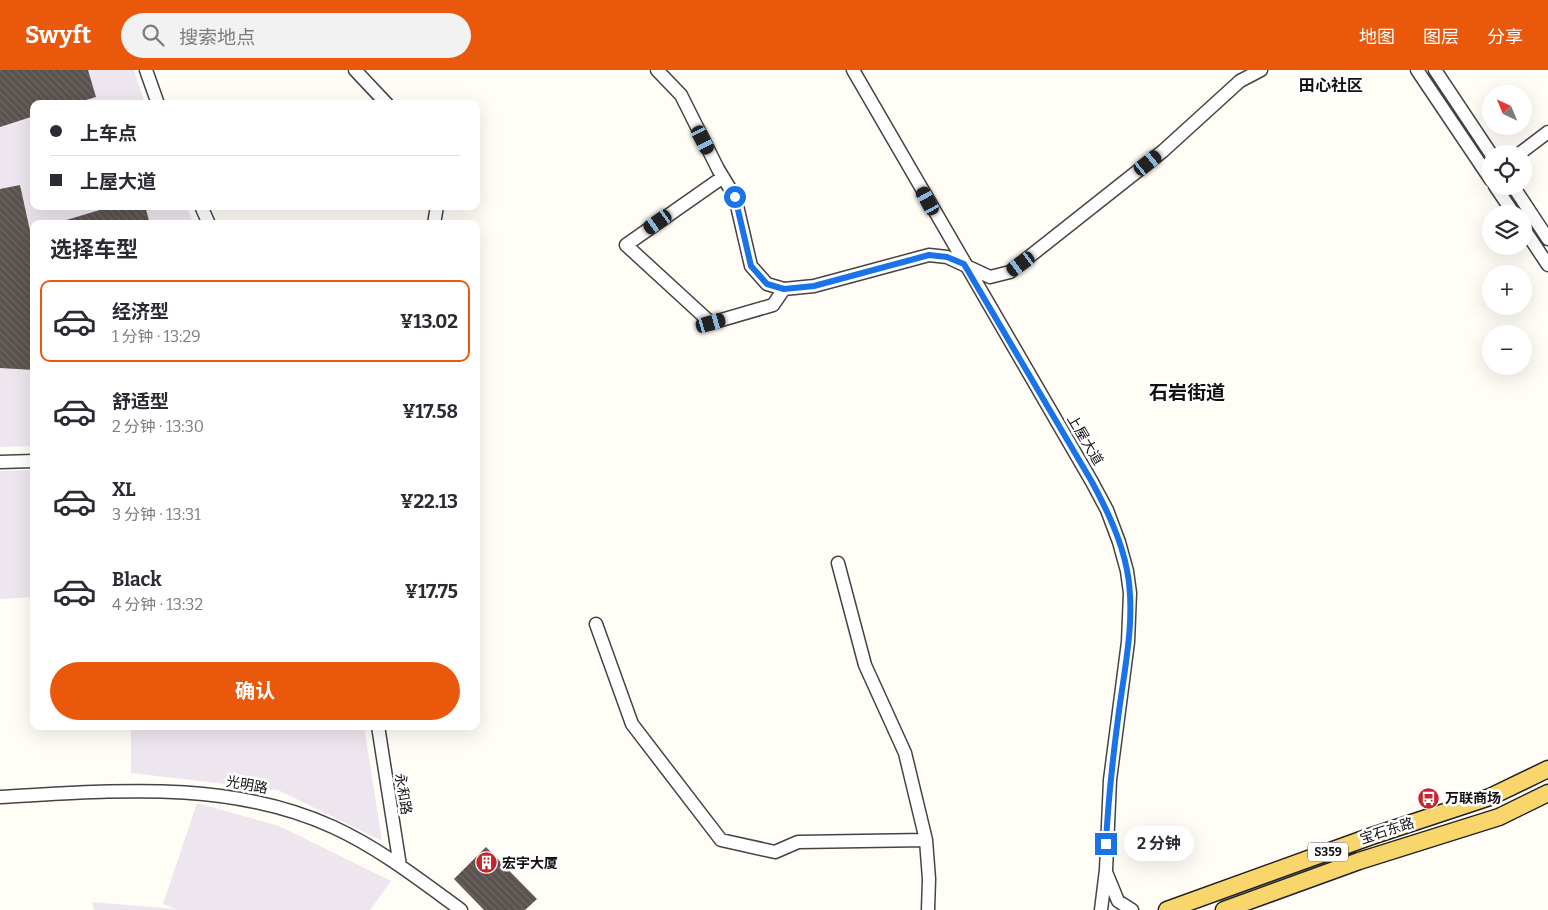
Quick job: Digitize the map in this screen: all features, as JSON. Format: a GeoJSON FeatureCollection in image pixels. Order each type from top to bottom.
{"type":"FeatureCollection","features":[{"type":"Feature","properties":{"kind":"main road","name":"宝石东路"},"geometry":{"type":"LineString","coordinates":[[1168,910],[1361,840],[1490,797],[1548,769]]}},
{"type":"Feature","properties":{"kind":"main road","name":"宝石东路"},"geometry":{"type":"LineString","coordinates":[[1232,908],[1359,861],[1499,817],[1548,793]]}},
{"type":"Feature","properties":{"kind":"street"},"geometry":{"type":"LineString","coordinates":[[146,70],[157,100]]}},
{"type":"Feature","properties":{"kind":"street"},"geometry":{"type":"LineString","coordinates":[[355,70],[383,100]]}},
{"type":"Feature","properties":{"kind":"street"},"geometry":{"type":"LineString","coordinates":[[658,70],[681,95],[735,197],[751,266],[767,284],[784,289],[814,286],[929,255],[947,257],[990,277],[1010,272],[1163,151],[1240,81],[1261,70]]}},
{"type":"Feature","properties":{"kind":"street","name":"上屋大道"},"geometry":{"type":"LineString","coordinates":[[852,70],[1107,510],[1127,571],[1130,593],[1128,642],[1110,780],[1106,870],[1101,910]]}},
{"type":"Feature","properties":{"kind":"street"},"geometry":{"type":"LineString","coordinates":[[1417,70],[1482,167]]}},
{"type":"Feature","properties":{"kind":"street"},"geometry":{"type":"LineString","coordinates":[[1435,70],[1485,145]]}},
{"type":"Feature","properties":{"kind":"street"},"geometry":{"type":"LineString","coordinates":[[1531,145],[1548,132]]}},
{"type":"Feature","properties":{"kind":"street"},"geometry":{"type":"LineString","coordinates":[[723,177],[626,245],[711,323],[773,305],[784,289]]}},
{"type":"Feature","properties":{"kind":"street"},"geometry":{"type":"LineString","coordinates":[[1519,195],[1548,239]]}},
{"type":"Feature","properties":{"kind":"street"},"geometry":{"type":"LineString","coordinates":[[1532,241],[1548,265]]}},
{"type":"Feature","properties":{"kind":"street"},"geometry":{"type":"LineString","coordinates":[[0,462],[30,461]]}},
{"type":"Feature","properties":{"kind":"street"},"geometry":{"type":"LineString","coordinates":[[838,563],[864,665],[905,753],[926,840],[930,879],[928,910]]}},
{"type":"Feature","properties":{"kind":"street"},"geometry":{"type":"LineString","coordinates":[[596,624],[632,724],[721,840],[775,852],[798,842],[926,840]]}},
{"type":"Feature","properties":{"kind":"street","name":"永和路"},"geometry":{"type":"LineString","coordinates":[[379,730],[400,866]]}},
{"type":"Feature","properties":{"kind":"street","name":"光明路"},"geometry":{"type":"LineString","coordinates":[[0,797],[108,791],[206,793],[270,804],[334,827],[400,866],[461,910]]}},
{"type":"Feature","properties":{"kind":"street","name":"上屋大道"},"geometry":{"type":"LineString","coordinates":[[1106,870],[1118,901],[1132,910]]}},
{"type":"Feature","properties":{"kind":"shaded area"},"geometry":{"type":"Polygon","coordinates":[[[0,70],[134,70],[144,100],[30,100],[30,210],[188,210],[192,220],[30,220],[30,446],[0,447],[0,70]]]}},
{"type":"Feature","properties":{"kind":"shaded area"},"geometry":{"type":"Polygon","coordinates":[[[30,470],[30,597],[0,599],[0,471],[30,470]]]}},
{"type":"Feature","properties":{"kind":"shaded area"},"geometry":{"type":"Polygon","coordinates":[[[131,730],[365,730],[382,841],[278,790],[131,773],[131,730]]]}},
{"type":"Feature","properties":{"kind":"shaded area"},"geometry":{"type":"Polygon","coordinates":[[[197,803],[279,826],[391,881],[370,910],[94,910],[92,902],[176,909],[163,904],[197,803]]]}},
{"type":"Feature","properties":{"kind":"building"},"geometry":{"type":"Polygon","coordinates":[[[0,70],[88,70],[96,97],[86,100],[30,100],[30,117],[0,127],[0,70]]]}},
{"type":"Feature","properties":{"kind":"building"},"geometry":{"type":"Polygon","coordinates":[[[20,185],[30,231],[30,370],[0,368],[0,189],[20,185]]]}},
{"type":"Feature","properties":{"kind":"building"},"geometry":{"type":"Polygon","coordinates":[[[100,210],[146,210],[149,220],[66,220],[100,210]]]}},
{"type":"Feature","properties":{"kind":"building","name":"宏宇大厦"},"geometry":{"type":"Polygon","coordinates":[[[486,847],[537,899],[525,910],[484,910],[454,879],[486,847]]]}},
{"type":"Feature","properties":{"kind":"place","name":"万联商场"},"geometry":{"type":"Point","coordinates":[1429,798]}},
{"type":"Feature","properties":{"kind":"place","name":"宏宇大厦"},"geometry":{"type":"Point","coordinates":[486,863]}},
{"type":"Feature","properties":{"kind":"district","name":"田心社区"},"geometry":{"type":"Point","coordinates":[1331,85]}},
{"type":"Feature","properties":{"kind":"district","name":"石岩街道"},"geometry":{"type":"Point","coordinates":[1187,392]}},
{"type":"Feature","properties":{"kind":"route"},"geometry":{"type":"LineString","coordinates":[[735,197],[751,266],[767,284],[784,289],[814,286],[929,255],[947,257],[964,264],[1092,482],[1107,510],[1119,542],[1127,571],[1130,593],[1128,642],[1110,780],[1106,844]]}}]}
